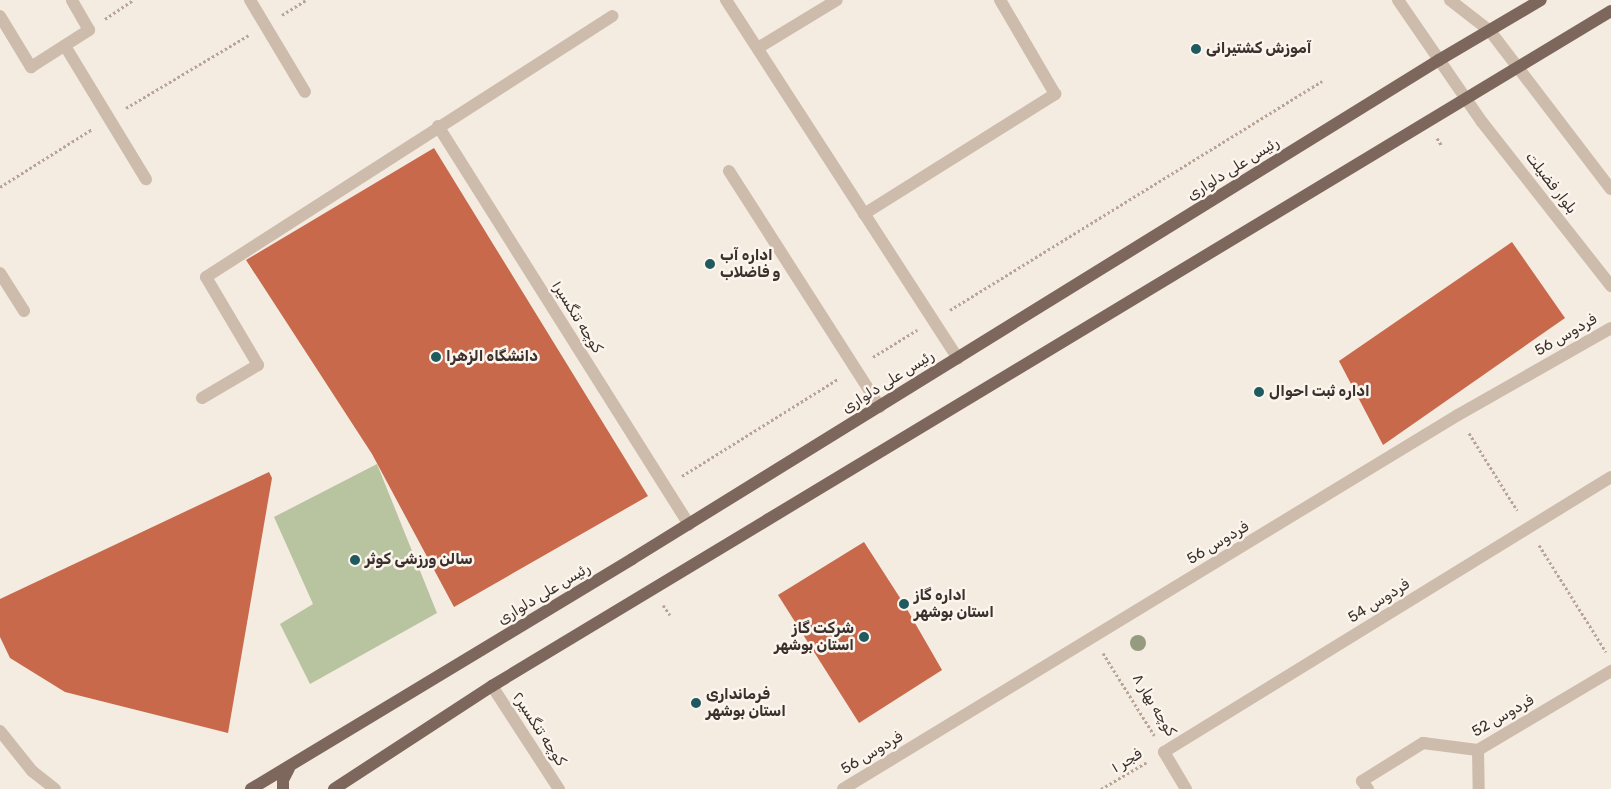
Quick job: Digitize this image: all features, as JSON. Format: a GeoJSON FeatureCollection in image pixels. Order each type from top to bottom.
{"type":"FeatureCollection","features":[{"type":"Feature","properties":{"kind":"main road","name":"رئیس علی دلواری"},"geometry":{"type":"LineString","coordinates":[[251,789],[289,768],[689,525],[1439,60],[1541,0]]}},
{"type":"Feature","properties":{"kind":"main road"},"geometry":{"type":"LineString","coordinates":[[334,789],[492,686],[1611,11]]}},
{"type":"Feature","properties":{"kind":"main road"},"geometry":{"type":"LineString","coordinates":[[283,789],[284,780],[289,768]]}},
{"type":"Feature","properties":{"kind":"street"},"geometry":{"type":"LineString","coordinates":[[0,16],[31,67],[88,30],[72,0]]}},
{"type":"Feature","properties":{"kind":"street"},"geometry":{"type":"LineString","coordinates":[[250,0],[305,92]]}},
{"type":"Feature","properties":{"kind":"street"},"geometry":{"type":"LineString","coordinates":[[726,0],[958,359]]}},
{"type":"Feature","properties":{"kind":"street"},"geometry":{"type":"LineString","coordinates":[[758,48],[837,0]]}},
{"type":"Feature","properties":{"kind":"street"},"geometry":{"type":"LineString","coordinates":[[864,214],[1055,94],[1000,0]]}},
{"type":"Feature","properties":{"kind":"street","name":"بلوار فضیلت"},"geometry":{"type":"LineString","coordinates":[[1398,0],[1466,100],[1611,286]]}},
{"type":"Feature","properties":{"kind":"street"},"geometry":{"type":"LineString","coordinates":[[1450,0],[1490,31],[1517,69],[1611,189]]}},
{"type":"Feature","properties":{"kind":"street"},"geometry":{"type":"LineString","coordinates":[[202,398],[258,365],[206,277],[438,126],[613,16]]}},
{"type":"Feature","properties":{"kind":"street"},"geometry":{"type":"LineString","coordinates":[[65,46],[146,179]]}},
{"type":"Feature","properties":{"kind":"street","name":"کوچه تنگسیر۱"},"geometry":{"type":"LineString","coordinates":[[438,126],[689,525]]}},
{"type":"Feature","properties":{"kind":"street"},"geometry":{"type":"LineString","coordinates":[[729,170],[880,407]]}},
{"type":"Feature","properties":{"kind":"street"},"geometry":{"type":"LineString","coordinates":[[0,273],[24,311]]}},
{"type":"Feature","properties":{"kind":"street","name":"فردوس 56"},"geometry":{"type":"LineString","coordinates":[[843,789],[1458,415],[1611,328]]}},
{"type":"Feature","properties":{"kind":"street","name":"فردوس 54"},"geometry":{"type":"LineString","coordinates":[[1164,752],[1611,478]]}},
{"type":"Feature","properties":{"kind":"street","name":"فردوس 52"},"geometry":{"type":"LineString","coordinates":[[1368,789],[1362,781],[1423,743],[1478,750],[1611,671]]}},
{"type":"Feature","properties":{"kind":"street","name":"کوچه تنگسیر۲"},"geometry":{"type":"LineString","coordinates":[[492,686],[559,789]]}},
{"type":"Feature","properties":{"kind":"street"},"geometry":{"type":"LineString","coordinates":[[0,731],[32,771],[55,789]]}},
{"type":"Feature","properties":{"kind":"street"},"geometry":{"type":"LineString","coordinates":[[1478,750],[1479,789]]}},
{"type":"Feature","properties":{"kind":"street","name":"کوچه بهار ۸"},"geometry":{"type":"LineString","coordinates":[[1164,752],[1186,789]]}},
{"type":"Feature","properties":{"kind":"path"},"geometry":{"type":"LineString","coordinates":[[88,30],[134,0]]}},
{"type":"Feature","properties":{"kind":"path"},"geometry":{"type":"LineString","coordinates":[[0,187],[109,118],[266,26],[306,0]]}},
{"type":"Feature","properties":{"kind":"path"},"geometry":{"type":"LineString","coordinates":[[664,486],[1322,81]]}},
{"type":"Feature","properties":{"kind":"path","name":"کوچه بهار ۸"},"geometry":{"type":"LineString","coordinates":[[1094,638],[1164,752]]}},
{"type":"Feature","properties":{"kind":"path","name":"فجر ۱"},"geometry":{"type":"LineString","coordinates":[[1101,789],[1164,752]]}},
{"type":"Feature","properties":{"kind":"green space","name":"سالن ورزشی کوثر"},"geometry":{"type":"Polygon","coordinates":[[[377,464],[437,613],[310,684],[280,624],[313,604],[274,517],[377,464]]]}},
{"type":"Feature","properties":{"kind":"building","name":"دانشگاه الزهرا"},"geometry":{"type":"Polygon","coordinates":[[[434,148],[648,496],[454,607],[372,454],[246,260],[434,148]]]}},
{"type":"Feature","properties":{"kind":"building"},"geometry":{"type":"Polygon","coordinates":[[[1512,242],[1565,318],[1383,445],[1339,361],[1512,242]]]}},
{"type":"Feature","properties":{"kind":"building"},"geometry":{"type":"Polygon","coordinates":[[[269,472],[272,478],[228,733],[65,692],[10,658],[0,637],[0,599],[269,472]]]}},
{"type":"Feature","properties":{"kind":"building","name":"شرکت گاز استان بوشهر"},"geometry":{"type":"Polygon","coordinates":[[[864,542],[904,604],[942,670],[859,723],[778,595],[864,542]]]}},
{"type":"Feature","properties":{"kind":"place","name":"آموزش کشتیرانی"},"geometry":{"type":"Point","coordinates":[1196,49]}},
{"type":"Feature","properties":{"kind":"place","name":"اداره آب و فاضلاب"},"geometry":{"type":"Point","coordinates":[710,264]}},
{"type":"Feature","properties":{"kind":"place","name":"دانشگاه الزهرا"},"geometry":{"type":"Point","coordinates":[436,357]}},
{"type":"Feature","properties":{"kind":"place","name":"اداره ثبت احوال"},"geometry":{"type":"Point","coordinates":[1259,392]}},
{"type":"Feature","properties":{"kind":"place","name":"سالن ورزشی کوثر"},"geometry":{"type":"Point","coordinates":[355,560]}},
{"type":"Feature","properties":{"kind":"place","name":"اداره گاز استان بوشهر"},"geometry":{"type":"Point","coordinates":[904,604]}},
{"type":"Feature","properties":{"kind":"place","name":"شرکت گاز استان بوشهر"},"geometry":{"type":"Point","coordinates":[864,637]}},
{"type":"Feature","properties":{"kind":"place","name":"فرمانداری استان بوشهر"},"geometry":{"type":"Point","coordinates":[696,703]}}]}
